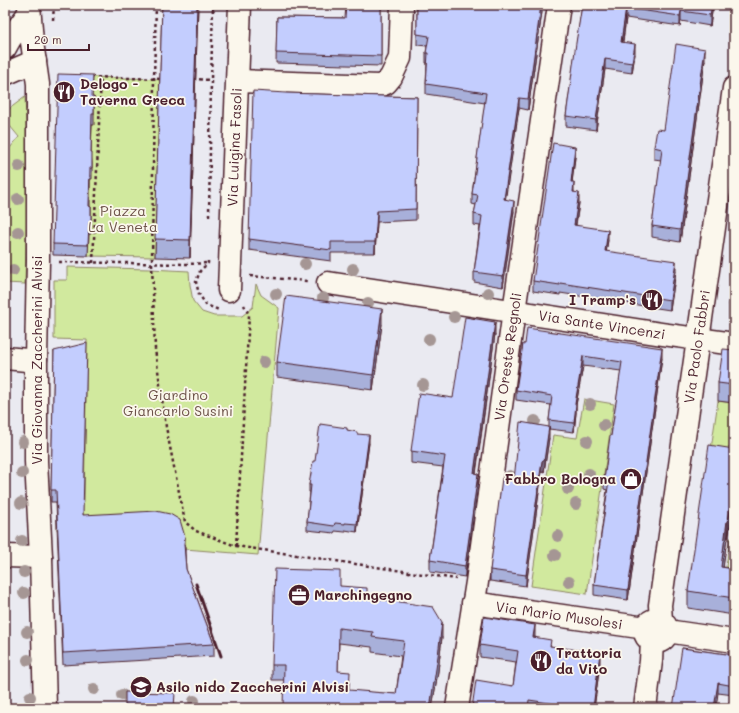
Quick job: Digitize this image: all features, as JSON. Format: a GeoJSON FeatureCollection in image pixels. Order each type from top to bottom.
{"type":"FeatureCollection","features":[{"type":"Feature","properties":{"kind":"street","name":"Via Luigina Fasoli"},"geometry":{"type":"LineString","coordinates":[[229,281],[240,5]]}},
{"type":"Feature","properties":{"kind":"street"},"geometry":{"type":"LineString","coordinates":[[238,81],[379,86],[386,83],[400,58],[402,5]]}},
{"type":"Feature","properties":{"kind":"street","name":"Via Oreste Regnoli"},"geometry":{"type":"LineString","coordinates":[[457,708],[475,593],[559,5]]}},
{"type":"Feature","properties":{"kind":"street"},"geometry":{"type":"LineString","coordinates":[[5,48],[29,9]]}},
{"type":"Feature","properties":{"kind":"street","name":"Via Giovanna Zaccherini Alvisi"},"geometry":{"type":"LineString","coordinates":[[29,9],[38,84],[36,461],[41,557],[45,708]]}},
{"type":"Feature","properties":{"kind":"street"},"geometry":{"type":"LineString","coordinates":[[5,74],[35,61]]}},
{"type":"Feature","properties":{"kind":"street","name":"Via Paolo Fabbri"},"geometry":{"type":"LineString","coordinates":[[645,708],[734,88]]}},
{"type":"Feature","properties":{"kind":"street","name":"Via Sante Vincenzi"},"geometry":{"type":"LineString","coordinates":[[328,283],[734,344]]}},
{"type":"Feature","properties":{"kind":"street"},"geometry":{"type":"LineString","coordinates":[[5,358],[36,360]]}},
{"type":"Feature","properties":{"kind":"street"},"geometry":{"type":"LineString","coordinates":[[5,556],[41,557]]}},
{"type":"Feature","properties":{"kind":"street","name":"Via Mario Musolesi"},"geometry":{"type":"LineString","coordinates":[[475,593],[656,631],[734,641]]}},
{"type":"Feature","properties":{"kind":"path"},"geometry":{"type":"LineString","coordinates":[[156,5],[152,263],[155,350],[166,427],[185,522],[196,531],[236,546],[475,593]]}},
{"type":"Feature","properties":{"kind":"path"},"geometry":{"type":"LineString","coordinates":[[208,223],[214,5]]}},
{"type":"Feature","properties":{"kind":"path"},"geometry":{"type":"LineString","coordinates":[[86,77],[168,79]]}},
{"type":"Feature","properties":{"kind":"path"},"geometry":{"type":"LineString","coordinates":[[94,263],[101,77]]}},
{"type":"Feature","properties":{"kind":"path"},"geometry":{"type":"LineString","coordinates":[[189,79],[211,80]]}},
{"type":"Feature","properties":{"kind":"path"},"geometry":{"type":"LineString","coordinates":[[208,255],[208,263]]}},
{"type":"Feature","properties":{"kind":"path"},"geometry":{"type":"LineString","coordinates":[[38,262],[208,263],[229,281],[252,276],[328,283]]}},
{"type":"Feature","properties":{"kind":"path"},"geometry":{"type":"LineString","coordinates":[[236,546],[249,315],[244,305]]}},
{"type":"Feature","properties":{"kind":"path"},"geometry":{"type":"LineString","coordinates":[[720,551],[734,553]]}},
{"type":"Feature","properties":{"kind":"green space","name":"Piazza La Veneta"},"geometry":{"type":"Polygon","coordinates":[[[93,77],[160,79],[155,257],[88,256],[93,77]]]}},
{"type":"Feature","properties":{"kind":"green space"},"geometry":{"type":"Polygon","coordinates":[[[25,97],[28,165],[25,284],[5,283],[5,154],[19,137],[5,120],[5,112],[25,97]]]}},
{"type":"Feature","properties":{"kind":"green space","name":"Giardino Giancarlo Susini"},"geometry":{"type":"Polygon","coordinates":[[[67,267],[189,271],[193,301],[202,312],[214,316],[242,316],[253,307],[256,284],[261,295],[279,308],[258,555],[185,549],[179,533],[156,524],[57,530],[58,502],[84,503],[87,340],[54,339],[54,280],[67,280],[67,267]]]}},
{"type":"Feature","properties":{"kind":"green space"},"geometry":{"type":"Polygon","coordinates":[[[584,399],[614,404],[587,594],[531,586],[553,435],[577,438],[584,399]]]}},
{"type":"Feature","properties":{"kind":"green space"},"geometry":{"type":"Polygon","coordinates":[[[718,401],[734,403],[734,466],[709,463],[718,401]]]}},
{"type":"Feature","properties":{"kind":"green space"},"geometry":{"type":"Polygon","coordinates":[[[730,538],[734,539],[734,582],[724,581],[730,538]]]}},
{"type":"Feature","properties":{"kind":"building"},"geometry":{"type":"Polygon","coordinates":[[[162,5],[197,5],[190,240],[155,239],[162,5]]]}},
{"type":"Feature","properties":{"kind":"building"},"geometry":{"type":"Polygon","coordinates":[[[346,5],[381,5],[381,56],[276,53],[277,17],[345,18],[346,5]]]}},
{"type":"Feature","properties":{"kind":"building"},"geometry":{"type":"Polygon","coordinates":[[[417,5],[485,5],[502,8],[502,5],[541,5],[528,99],[519,98],[504,199],[514,201],[503,276],[474,272],[482,216],[474,214],[478,195],[472,194],[486,93],[426,84],[428,53],[426,53],[429,36],[417,34],[417,5]]]}},
{"type":"Feature","properties":{"kind":"building"},"geometry":{"type":"Polygon","coordinates":[[[582,5],[712,5],[710,15],[681,11],[680,16],[626,8],[621,42],[635,44],[632,63],[605,59],[596,120],[566,116],[582,5]]]}},
{"type":"Feature","properties":{"kind":"building"},"geometry":{"type":"Polygon","coordinates":[[[676,44],[705,49],[680,230],[652,226],[662,149],[654,147],[657,129],[664,130],[676,44]]]}},
{"type":"Feature","properties":{"kind":"building"},"geometry":{"type":"Polygon","coordinates":[[[58,74],[93,75],[92,97],[94,97],[94,114],[92,114],[92,168],[90,168],[89,206],[91,207],[91,223],[89,223],[88,245],[53,244],[58,74]]]}},
{"type":"Feature","properties":{"kind":"building"},"geometry":{"type":"Polygon","coordinates":[[[253,91],[417,97],[416,209],[377,211],[375,242],[331,242],[331,250],[249,239],[253,91]]]}},
{"type":"Feature","properties":{"kind":"building"},"geometry":{"type":"Polygon","coordinates":[[[553,143],[575,147],[571,182],[574,182],[573,192],[579,193],[574,225],[608,230],[605,251],[676,261],[670,300],[560,283],[560,285],[533,281],[553,143]]]}},
{"type":"Feature","properties":{"kind":"building"},"geometry":{"type":"Polygon","coordinates":[[[734,268],[734,306],[729,305],[734,268]]]}},
{"type":"Feature","properties":{"kind":"building"},"geometry":{"type":"Polygon","coordinates":[[[286,296],[382,309],[373,375],[277,362],[286,296]]]}},
{"type":"Feature","properties":{"kind":"building"},"geometry":{"type":"Polygon","coordinates":[[[465,317],[495,322],[474,473],[478,474],[465,566],[430,560],[445,456],[411,451],[419,393],[453,398],[465,317]]]}},
{"type":"Feature","properties":{"kind":"building"},"geometry":{"type":"Polygon","coordinates":[[[527,328],[662,348],[628,590],[594,585],[609,480],[604,480],[622,362],[583,356],[575,404],[574,423],[549,420],[552,396],[516,390],[527,328]]]}},
{"type":"Feature","properties":{"kind":"building"},"geometry":{"type":"Polygon","coordinates":[[[87,343],[83,515],[156,511],[170,514],[180,520],[185,537],[184,544],[186,569],[214,644],[63,653],[56,490],[51,490],[54,351],[87,343]]]}},
{"type":"Feature","properties":{"kind":"building"},"geometry":{"type":"Polygon","coordinates":[[[723,349],[734,350],[734,385],[718,383],[723,349]]]}},
{"type":"Feature","properties":{"kind":"building"},"geometry":{"type":"Polygon","coordinates":[[[520,422],[549,427],[544,461],[542,461],[526,575],[490,570],[502,478],[514,480],[520,422]]]}},
{"type":"Feature","properties":{"kind":"building"},"geometry":{"type":"Polygon","coordinates":[[[320,424],[347,428],[347,430],[357,432],[357,434],[369,435],[357,524],[335,523],[334,526],[307,522],[311,485],[309,485],[313,461],[315,461],[320,424]]]}},
{"type":"Feature","properties":{"kind":"building"},"geometry":{"type":"Polygon","coordinates":[[[709,445],[734,449],[734,504],[731,504],[727,521],[721,567],[734,569],[734,598],[688,591],[709,445]]]}},
{"type":"Feature","properties":{"kind":"building"},"geometry":{"type":"Polygon","coordinates":[[[275,569],[340,571],[340,586],[367,588],[367,598],[433,607],[442,622],[430,708],[283,708],[284,665],[272,665],[275,569]],[[339,628],[338,671],[350,672],[349,690],[396,694],[404,641],[372,637],[373,632],[339,628]]]}},
{"type":"Feature","properties":{"kind":"building"},"geometry":{"type":"Polygon","coordinates":[[[484,617],[535,625],[533,637],[551,640],[550,646],[600,653],[593,708],[570,708],[570,706],[529,700],[528,708],[472,708],[476,680],[513,686],[518,651],[480,645],[484,617]]]}},
{"type":"Feature","properties":{"kind":"building"},"geometry":{"type":"Polygon","coordinates":[[[682,648],[734,655],[734,686],[718,683],[714,708],[673,708],[682,648]]]}},
{"type":"Feature","properties":{"kind":"building"},"geometry":{"type":"Polygon","coordinates":[[[125,692],[175,693],[174,708],[125,708],[125,692]]]}},
{"type":"Feature","properties":{"kind":"railway"},"geometry":{"type":"LineString","coordinates":[[196,584],[221,656]]}},
{"type":"Feature","properties":{"kind":"place","name":"Delogo - Taverna Greca"},"geometry":{"type":"Point","coordinates":[64,92]}},
{"type":"Feature","properties":{"kind":"place","name":"I Tramp's"},"geometry":{"type":"Point","coordinates":[652,300]}},
{"type":"Feature","properties":{"kind":"place","name":"Fabbro Bologna"},"geometry":{"type":"Point","coordinates":[631,479]}},
{"type":"Feature","properties":{"kind":"place","name":"Marchingegno"},"geometry":{"type":"Point","coordinates":[299,595]}},
{"type":"Feature","properties":{"kind":"place","name":"Trattoria da Vito"},"geometry":{"type":"Point","coordinates":[541,661]}},
{"type":"Feature","properties":{"kind":"place","name":"Asilo nido Zaccherini Alvisi"},"geometry":{"type":"Point","coordinates":[141,687]}}]}
